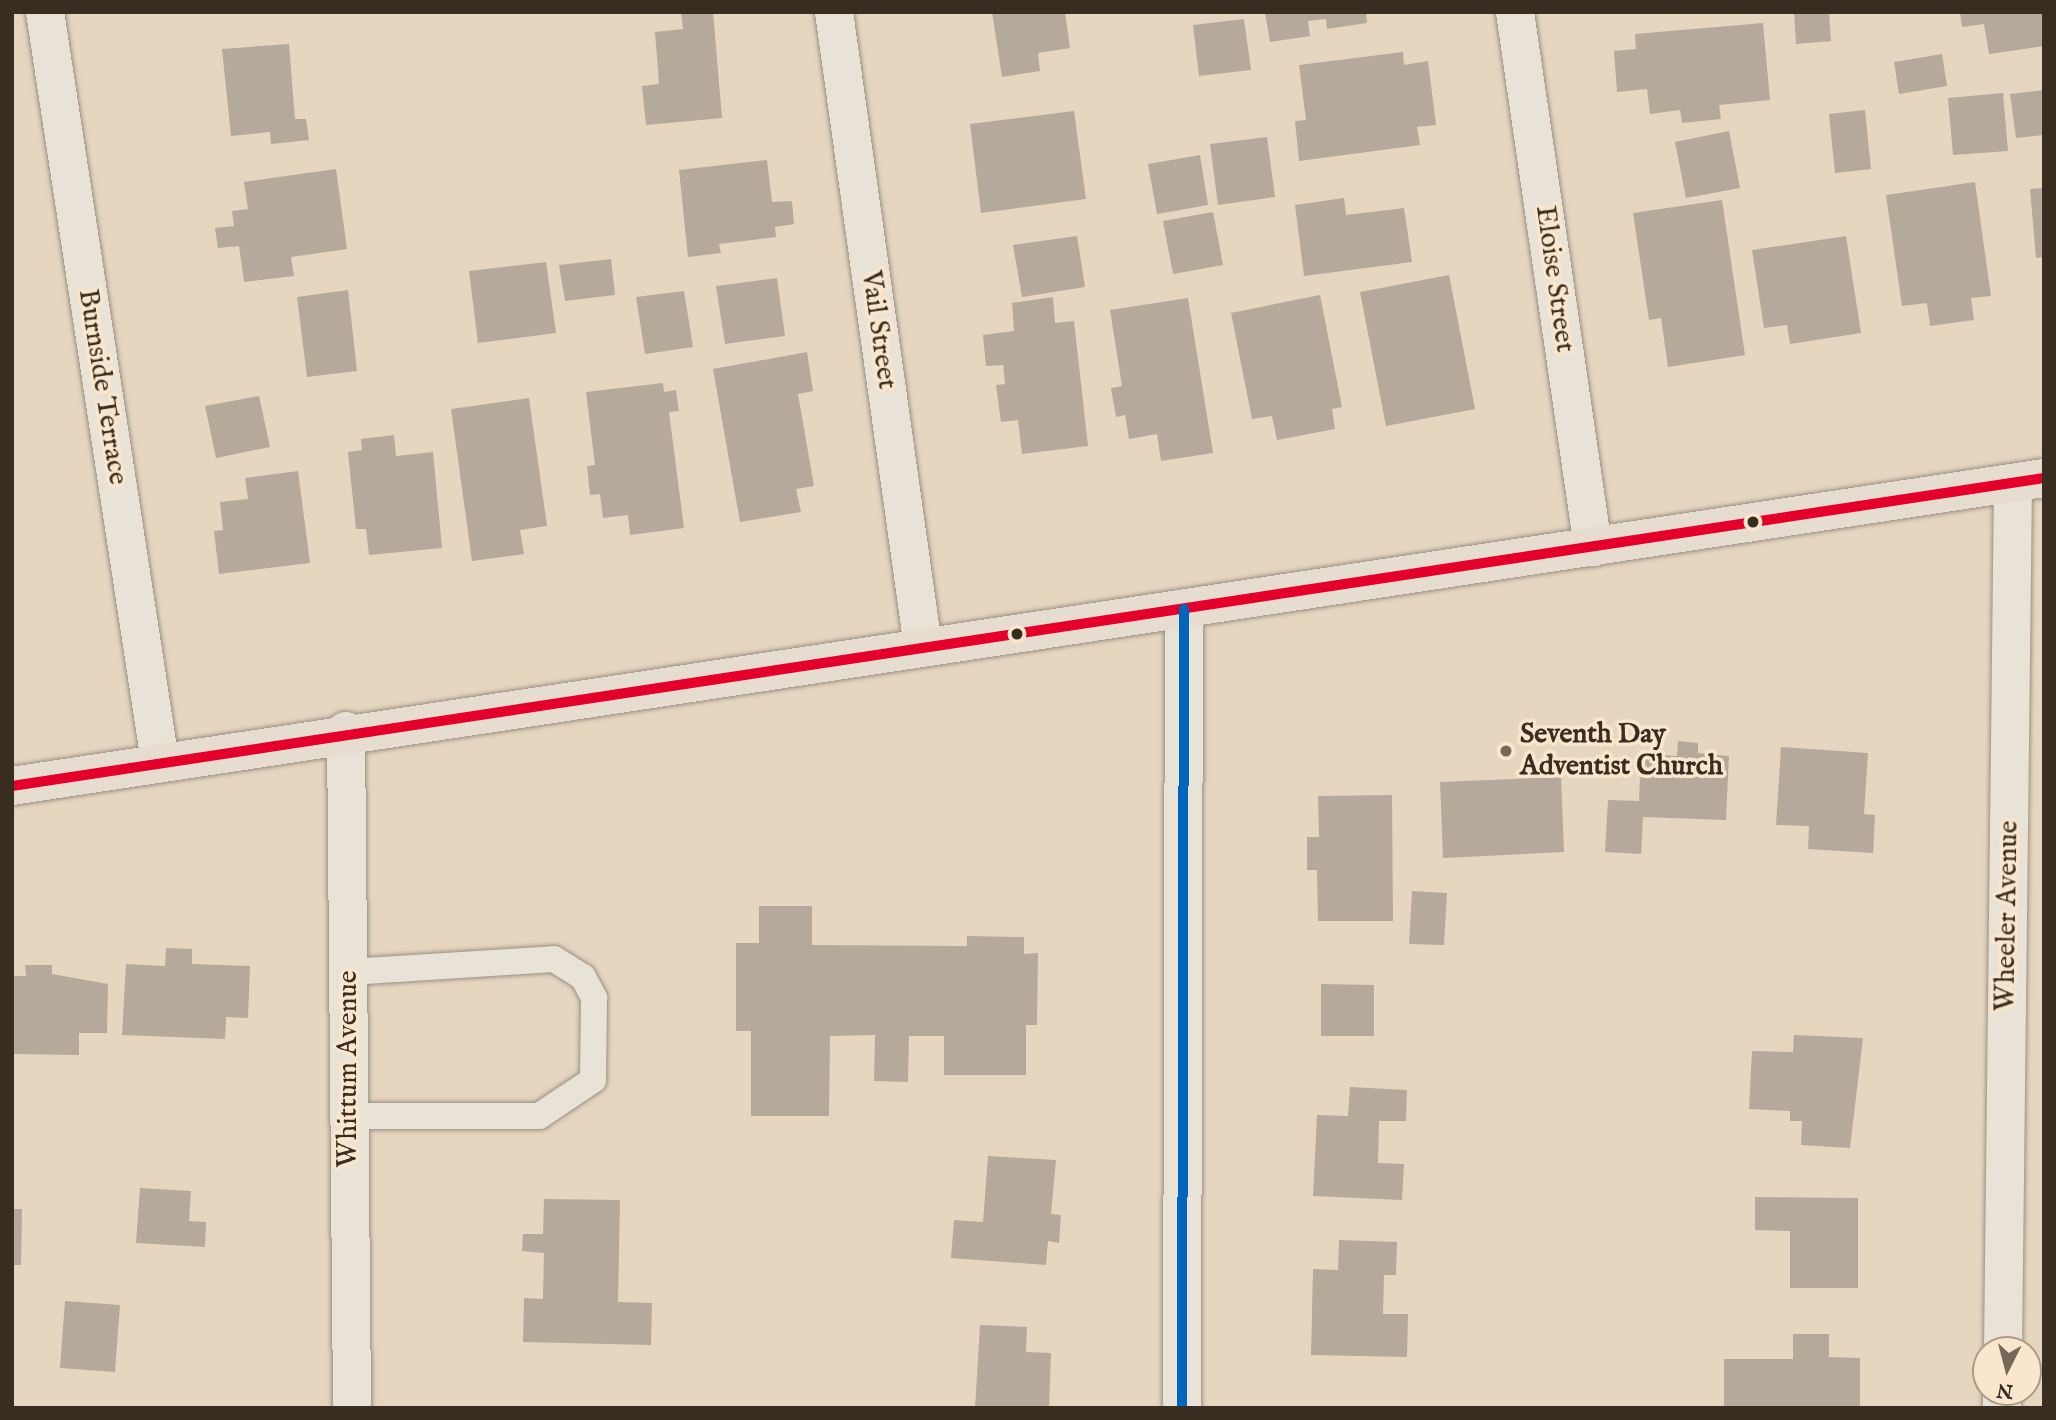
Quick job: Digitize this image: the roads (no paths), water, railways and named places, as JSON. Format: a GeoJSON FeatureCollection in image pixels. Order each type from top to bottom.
{"type":"FeatureCollection","features":[{"type":"Feature","properties":{"kind":"main road"},"geometry":{"type":"LineString","coordinates":[[12,786],[346,731],[1184,609],[2028,480]]}},
{"type":"Feature","properties":{"kind":"street","name":"Burnside Terrace"},"geometry":{"type":"LineString","coordinates":[[45,12],[160,762]]}},
{"type":"Feature","properties":{"kind":"street","name":"Vail Street"},"geometry":{"type":"LineString","coordinates":[[834,12],[923,647]]}},
{"type":"Feature","properties":{"kind":"street","name":"Eloise Street"},"geometry":{"type":"LineString","coordinates":[[1515,12],[1593,547]]}},
{"type":"Feature","properties":{"kind":"street","name":"Wheeler Avenue"},"geometry":{"type":"LineString","coordinates":[[2003,1336],[2028,480]]}},
{"type":"Feature","properties":{"kind":"street"},"geometry":{"type":"LineString","coordinates":[[1182,1408],[1184,609]]}},
{"type":"Feature","properties":{"kind":"street","name":"Whittum Avenue"},"geometry":{"type":"LineString","coordinates":[[346,731],[352,1408]]}},
{"type":"Feature","properties":{"kind":"lane"},"geometry":{"type":"LineString","coordinates":[[349,972],[554,959],[583,977],[594,998],[593,1080],[539,1116],[349,1116]]}},
{"type":"Feature","properties":{"kind":"place","name":"Seventh Day Adventist Church"},"geometry":{"type":"Point","coordinates":[1506,751]}}]}
